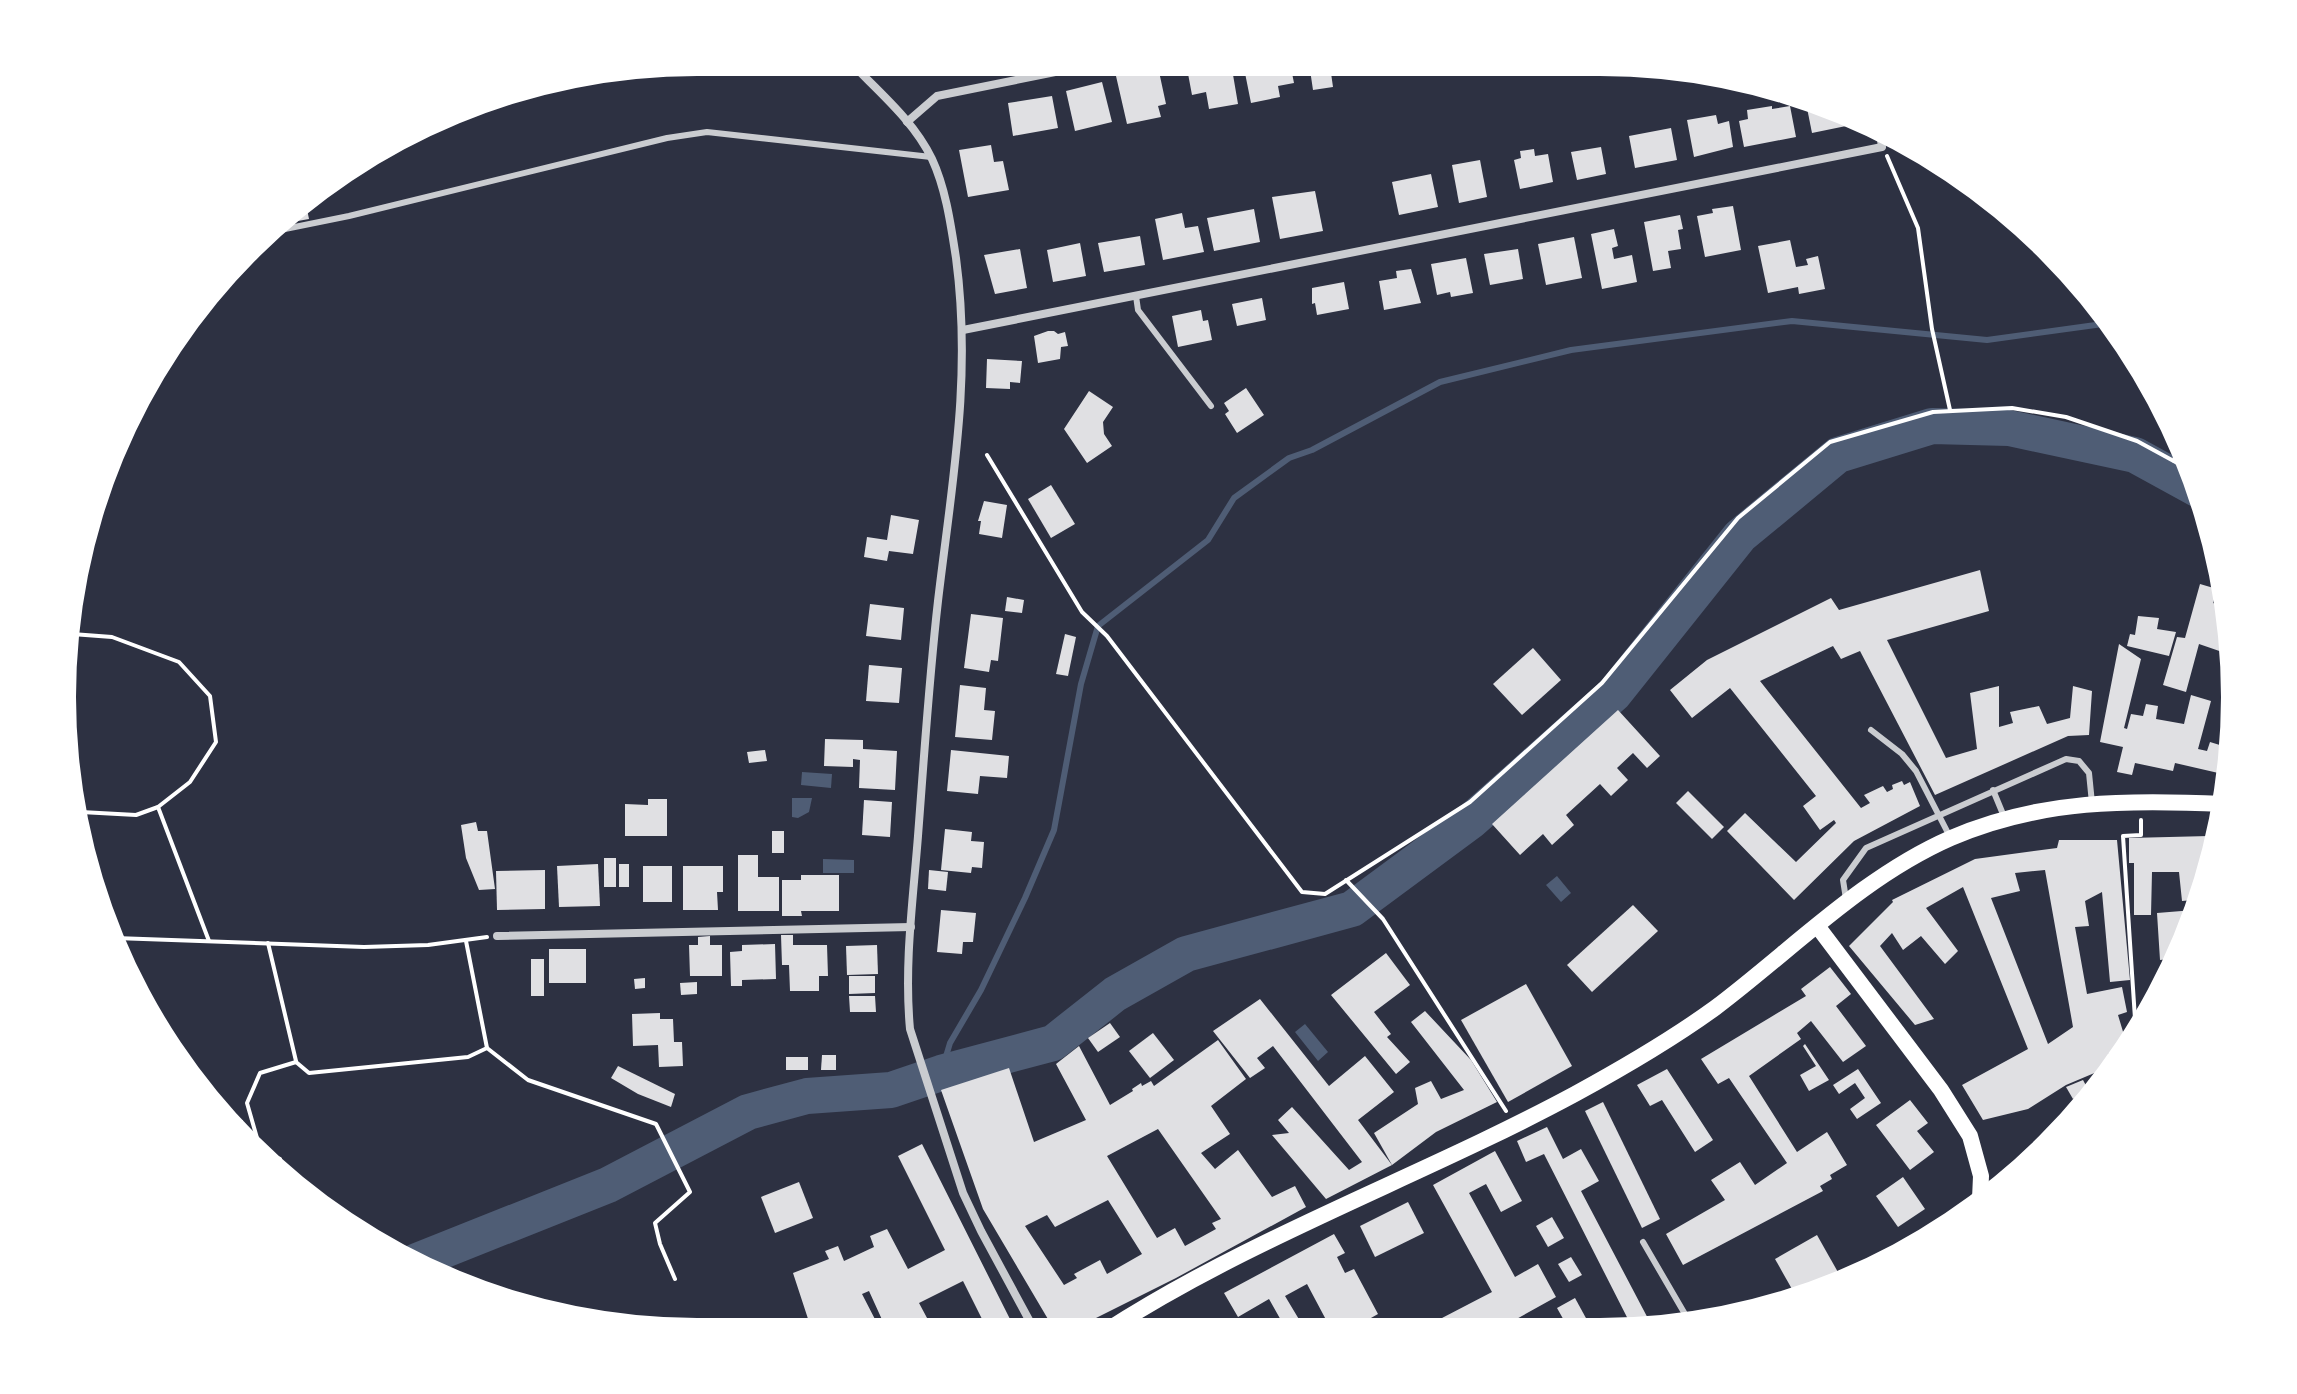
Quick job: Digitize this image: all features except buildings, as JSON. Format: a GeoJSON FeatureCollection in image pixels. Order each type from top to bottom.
{"type":"FeatureCollection","features":[{"type":"Feature","properties":{"kind":"main road"},"geometry":{"type":"LineString","coordinates":[[1128,1318],[1196,1278],[1575,1094],[1713,1010],[1846,902],[1909,860],[1951,839],[2005,819],[2092,803],[2212,804]]}},
{"type":"Feature","properties":{"kind":"main road"},"geometry":{"type":"LineString","coordinates":[[1818,927],[1941,1090],[1970,1136],[1981,1176],[1980,1188]]}},
{"type":"Feature","properties":{"kind":"street"},"geometry":{"type":"LineString","coordinates":[[863,76],[907,122],[931,157],[952,233],[963,330],[960,431],[933,653],[911,927],[908,1006],[916,1053],[963,1193],[1028,1318]]}},
{"type":"Feature","properties":{"kind":"street"},"geometry":{"type":"LineString","coordinates":[[907,122],[937,96],[1036,76]]}},
{"type":"Feature","properties":{"kind":"street"},"geometry":{"type":"LineString","coordinates":[[963,330],[1882,147],[1881,143]]}},
{"type":"Feature","properties":{"kind":"street"},"geometry":{"type":"LineString","coordinates":[[497,936],[911,927]]}},
{"type":"Feature","properties":{"kind":"lane"},"geometry":{"type":"LineString","coordinates":[[291,228],[667,138],[707,132],[931,157]]}},
{"type":"Feature","properties":{"kind":"lane"},"geometry":{"type":"LineString","coordinates":[[1136,296],[1138,310],[1211,406]]}},
{"type":"Feature","properties":{"kind":"lane"},"geometry":{"type":"LineString","coordinates":[[1871,730],[1902,754],[1916,771],[1951,839]]}},
{"type":"Feature","properties":{"kind":"lane"},"geometry":{"type":"LineString","coordinates":[[1846,902],[1843,880],[1866,848],[2066,759],[2079,761],[2089,773],[2092,803]]}},
{"type":"Feature","properties":{"kind":"lane"},"geometry":{"type":"LineString","coordinates":[[1993,790],[2005,819]]}},
{"type":"Feature","properties":{"kind":"lane"},"geometry":{"type":"LineString","coordinates":[[1643,1242],[1684,1312]]}},
{"type":"Feature","properties":{"kind":"path"},"geometry":{"type":"LineString","coordinates":[[1882,147],[1918,228],[1932,329],[1950,411]]}},
{"type":"Feature","properties":{"kind":"path"},"geometry":{"type":"LineString","coordinates":[[987,455],[1082,612],[1107,636],[1302,892],[1325,894],[1470,802],[1602,683],[1738,518],[1830,442],[1933,412],[2012,408],[2066,417],[2137,441],[2174,462]]}},
{"type":"Feature","properties":{"kind":"path"},"geometry":{"type":"LineString","coordinates":[[79,635],[112,637],[179,662],[210,696],[216,742],[190,782],[158,807],[136,815],[87,812]]}},
{"type":"Feature","properties":{"kind":"path"},"geometry":{"type":"LineString","coordinates":[[2135,1013],[2123,836],[2141,835],[2141,801]]}},
{"type":"Feature","properties":{"kind":"path"},"geometry":{"type":"LineString","coordinates":[[158,807],[209,941]]}},
{"type":"Feature","properties":{"kind":"path"},"geometry":{"type":"LineString","coordinates":[[1346,880],[1383,919],[1514,1123]]}},
{"type":"Feature","properties":{"kind":"path"},"geometry":{"type":"LineString","coordinates":[[125,938],[364,947],[466,941],[497,936]]}},
{"type":"Feature","properties":{"kind":"path"},"geometry":{"type":"LineString","coordinates":[[466,941],[487,1048],[528,1080],[656,1124],[690,1192],[655,1223],[675,1279]]}},
{"type":"Feature","properties":{"kind":"path"},"geometry":{"type":"LineString","coordinates":[[268,943],[296,1062],[309,1073],[468,1057],[487,1048]]}},
{"type":"Feature","properties":{"kind":"path"},"geometry":{"type":"LineString","coordinates":[[256,1134],[247,1103],[260,1073],[296,1062]]}},
{"type":"Feature","properties":{"kind":"water"},"geometry":{"type":"Polygon","coordinates":[[[802,772],[832,774],[831,788],[801,785],[802,772]]]}},
{"type":"Feature","properties":{"kind":"water"},"geometry":{"type":"Polygon","coordinates":[[[792,798],[812,798],[809,812],[798,818],[792,817],[792,798]]]}},
{"type":"Feature","properties":{"kind":"water"},"geometry":{"type":"Polygon","coordinates":[[[823,859],[854,860],[854,873],[823,873],[823,859]]]}},
{"type":"Feature","properties":{"kind":"water"},"geometry":{"type":"Polygon","coordinates":[[[1557,876],[1571,893],[1561,902],[1546,885],[1557,876]]]}},
{"type":"Feature","properties":{"kind":"water"},"geometry":{"type":"Polygon","coordinates":[[[1305,1024],[1328,1052],[1318,1061],[1295,1032],[1305,1024]]]}},
{"type":"Feature","properties":{"kind":"waterway"},"geometry":{"type":"LineString","coordinates":[[941,1073],[950,1043],[981,990],[1054,830],[1081,684],[1098,626],[1208,540],[1234,498],[1289,458],[1312,450],[1440,382],[1571,350],[1792,321],[1987,340],[2097,325]]}},
{"type":"Feature","properties":{"kind":"waterway"},"geometry":{"type":"LineString","coordinates":[[428,1257],[608,1185],[748,1112],[807,1096],[891,1090],[1053,1043],[1115,994],[1186,954],[1352,909],[1471,821],[1614,694],[1740,536],[1838,455],[1932,426],[2009,428],[2135,455],[2182,481]]}}]}
